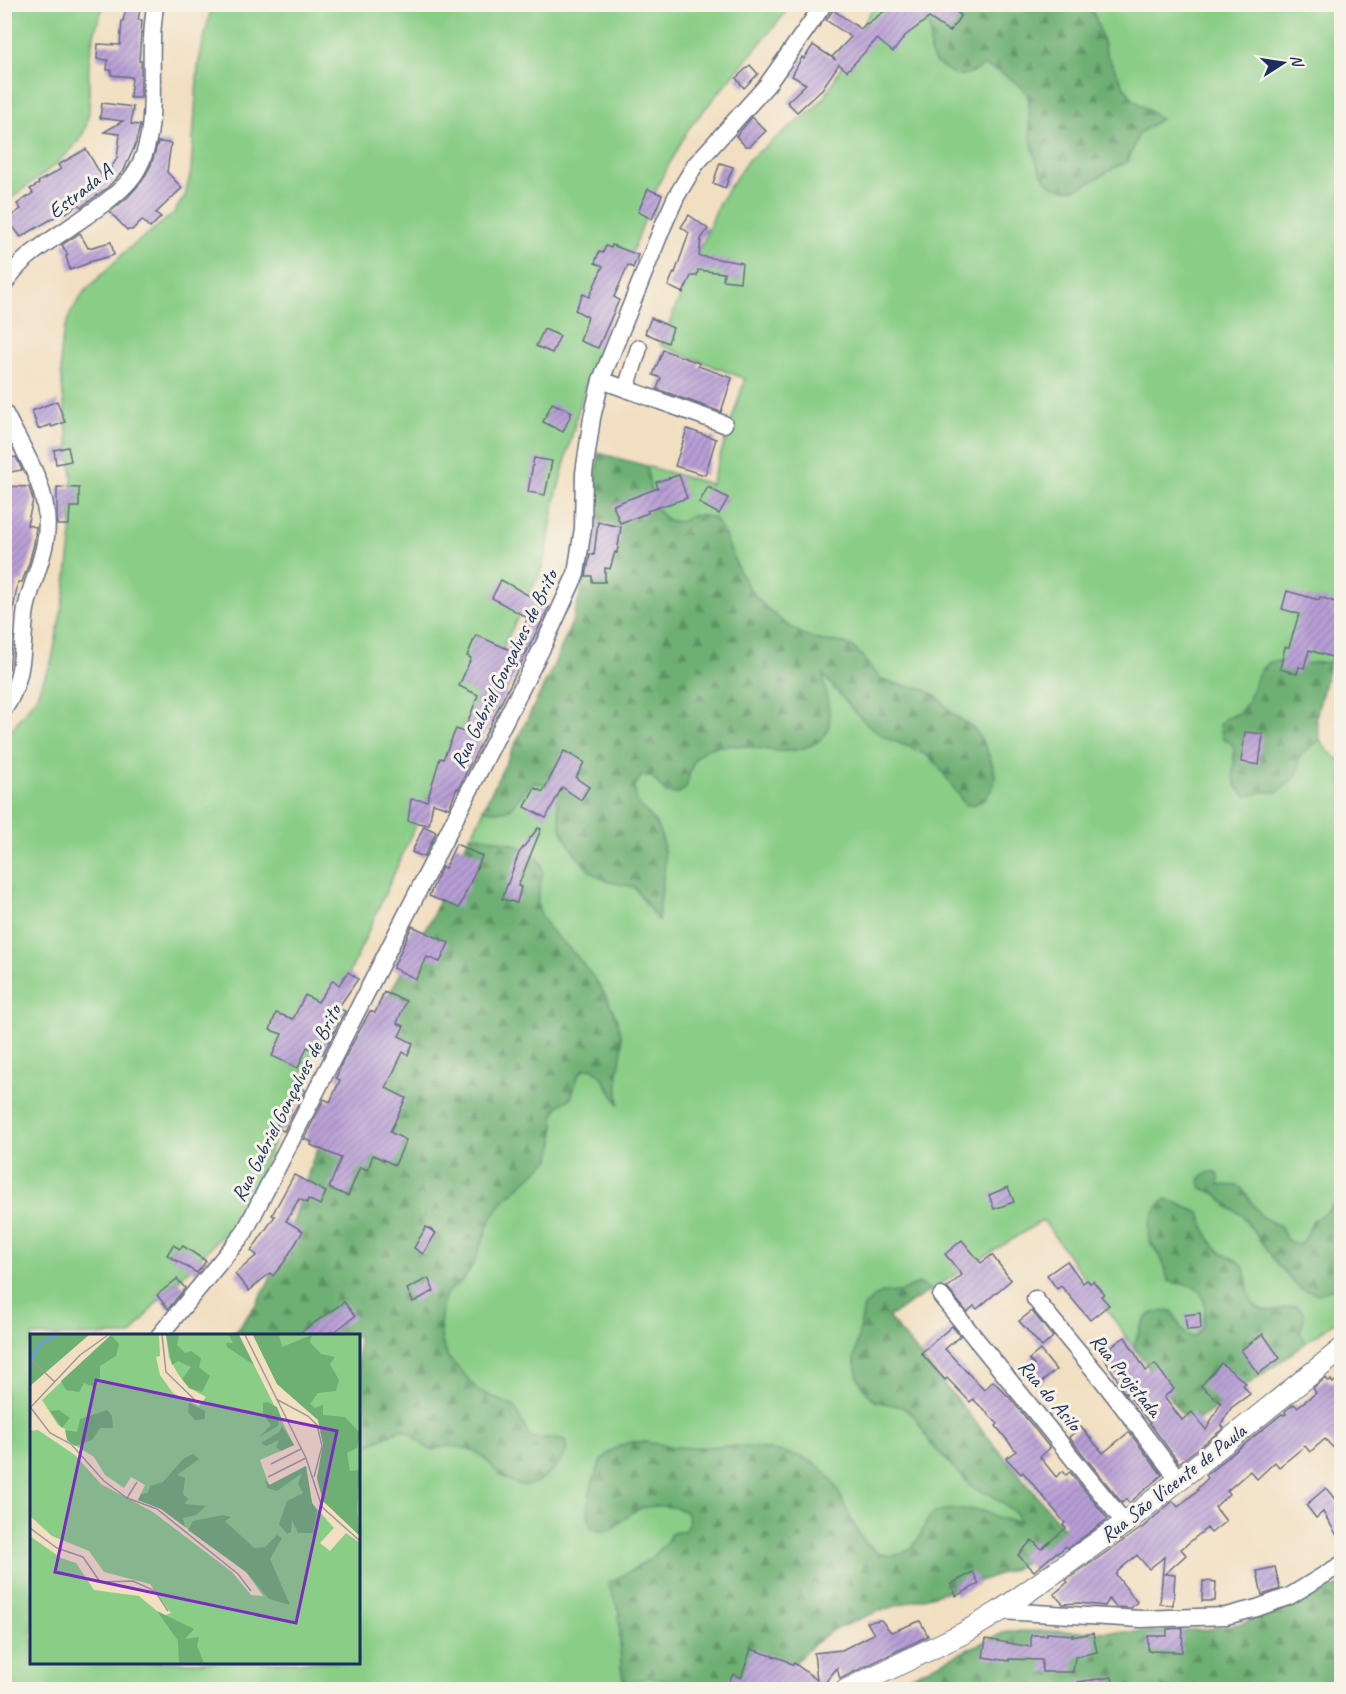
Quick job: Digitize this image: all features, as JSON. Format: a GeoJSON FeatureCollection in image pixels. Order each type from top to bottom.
{"type":"FeatureCollection","features":[{"type":"Feature","properties":{"kind":"street","name":"Estrada A"},"geometry":{"type":"LineString","coordinates":[[4,285],[25,258],[87,215],[122,187],[138,169],[143,157],[149,126],[153,90],[152,42],[155,4]]}},
{"type":"Feature","properties":{"kind":"street","name":"Rua Gabriel Gonçalves de Brito"},"geometry":{"type":"LineString","coordinates":[[160,1334],[244,1233],[569,593],[580,553],[585,473],[592,418],[601,381],[676,197],[695,165],[767,85],[824,4]]}},
{"type":"Feature","properties":{"kind":"street"},"geometry":{"type":"LineString","coordinates":[[626,389],[639,348]]}},
{"type":"Feature","properties":{"kind":"street"},"geometry":{"type":"LineString","coordinates":[[601,381],[724,424]]}},
{"type":"Feature","properties":{"kind":"street"},"geometry":{"type":"LineString","coordinates":[[4,412],[41,488],[46,526],[46,536],[26,615],[19,678],[11,699],[4,709]]}},
{"type":"Feature","properties":{"kind":"street","name":"Rua do Asilo"},"geometry":{"type":"LineString","coordinates":[[941,1296],[1125,1523]]}},
{"type":"Feature","properties":{"kind":"street","name":"Rua Projetada"},"geometry":{"type":"LineString","coordinates":[[1035,1299],[1103,1381],[1179,1480]]}},
{"type":"Feature","properties":{"kind":"street","name":"Rua São Vicente de Paula"},"geometry":{"type":"LineString","coordinates":[[846,1689],[964,1633],[1000,1611],[1125,1523],[1341,1349]]}},
{"type":"Feature","properties":{"kind":"street"},"geometry":{"type":"LineString","coordinates":[[1000,1611],[1141,1619],[1226,1616],[1290,1596],[1341,1564]]}},
{"type":"Feature","properties":{"kind":"green space"},"geometry":{"type":"Polygon","coordinates":[[[5,4],[104,5],[91,48],[89,113],[84,132],[63,158],[5,204],[5,4]]]}},
{"type":"Feature","properties":{"kind":"green space"},"geometry":{"type":"Polygon","coordinates":[[[212,5],[790,5],[689,128],[659,183],[618,288],[581,400],[555,501],[541,571],[431,791],[251,1193],[232,1225],[155,1304],[132,1334],[30,1334],[30,1664],[360,1664],[360,1334],[234,1334],[255,1306],[268,1283],[294,1220],[312,1162],[392,989],[431,919],[553,667],[573,620],[583,585],[592,529],[598,453],[711,484],[745,379],[660,345],[720,201],[748,160],[815,108],[825,97],[874,5],[1341,5],[1342,615],[1316,717],[1322,743],[1330,753],[1342,761],[1341,1317],[1190,1426],[1043,1220],[888,1317],[1071,1537],[1014,1569],[879,1611],[831,1631],[802,1654],[773,1689],[5,1690],[5,738],[36,697],[52,660],[65,591],[71,542],[72,472],[60,352],[64,331],[71,312],[84,292],[127,250],[173,214],[185,196],[191,172],[198,65],[212,5]]]}},
{"type":"Feature","properties":{"kind":"green space"},"geometry":{"type":"Polygon","coordinates":[[[910,5],[1088,5],[1095,16],[1107,55],[1125,88],[1133,99],[1161,119],[1139,133],[1128,162],[1113,168],[1080,188],[1061,189],[1051,185],[1038,167],[1029,121],[1029,100],[1025,92],[1002,73],[983,66],[962,75],[953,74],[935,62],[930,52],[930,31],[925,19],[910,5]]]}},
{"type":"Feature","properties":{"kind":"green space"},"geometry":{"type":"Polygon","coordinates":[[[598,453],[647,466],[654,503],[665,518],[682,521],[696,515],[714,518],[724,534],[744,581],[764,605],[795,630],[817,640],[842,642],[853,647],[882,679],[930,692],[941,700],[953,714],[973,728],[991,759],[995,776],[986,797],[972,805],[966,805],[930,758],[917,750],[886,738],[872,728],[823,675],[830,719],[827,732],[817,742],[787,751],[724,745],[713,747],[696,758],[686,788],[677,794],[666,793],[651,776],[641,776],[634,788],[637,802],[657,825],[663,842],[665,863],[658,920],[634,887],[603,879],[580,861],[563,833],[557,801],[550,788],[543,784],[533,783],[510,809],[495,811],[483,809],[553,667],[573,620],[583,585],[592,529],[598,453]]]}},
{"type":"Feature","properties":{"kind":"green space"},"geometry":{"type":"Polygon","coordinates":[[[1274,661],[1299,664],[1330,662],[1316,717],[1320,740],[1299,757],[1295,777],[1278,792],[1263,792],[1247,796],[1235,783],[1234,748],[1223,738],[1220,726],[1225,718],[1235,715],[1245,706],[1261,670],[1274,661]]]}},
{"type":"Feature","properties":{"kind":"green space"},"geometry":{"type":"Polygon","coordinates":[[[470,835],[503,841],[528,850],[537,857],[542,865],[538,906],[542,917],[551,931],[568,947],[604,992],[617,1019],[620,1032],[622,1053],[618,1077],[619,1105],[601,1075],[591,1068],[584,1069],[578,1076],[571,1098],[558,1106],[554,1116],[554,1142],[551,1158],[503,1201],[490,1221],[474,1263],[463,1280],[446,1294],[442,1307],[440,1327],[442,1342],[448,1357],[479,1391],[514,1406],[529,1436],[565,1440],[566,1454],[563,1459],[543,1478],[529,1485],[514,1483],[505,1478],[476,1452],[453,1447],[431,1450],[401,1429],[372,1443],[360,1453],[360,1334],[234,1334],[268,1283],[294,1220],[312,1162],[392,989],[431,919],[470,835]]]}},
{"type":"Feature","properties":{"kind":"green space"},"geometry":{"type":"Polygon","coordinates":[[[1210,1172],[1219,1176],[1219,1185],[1238,1186],[1243,1190],[1261,1216],[1280,1227],[1287,1240],[1298,1245],[1306,1237],[1313,1220],[1326,1213],[1334,1203],[1341,1200],[1341,1289],[1337,1288],[1318,1294],[1300,1289],[1277,1264],[1242,1215],[1228,1207],[1217,1194],[1200,1185],[1199,1180],[1202,1176],[1210,1172]]]}},
{"type":"Feature","properties":{"kind":"green space"},"geometry":{"type":"Polygon","coordinates":[[[1167,1199],[1200,1213],[1205,1230],[1214,1245],[1222,1253],[1242,1265],[1249,1294],[1254,1304],[1263,1310],[1296,1306],[1303,1312],[1304,1318],[1300,1332],[1306,1343],[1190,1426],[1134,1347],[1143,1323],[1153,1313],[1172,1311],[1182,1330],[1193,1337],[1202,1327],[1204,1319],[1204,1303],[1198,1290],[1190,1285],[1169,1281],[1161,1258],[1150,1241],[1149,1230],[1152,1217],[1167,1199]]]}},
{"type":"Feature","properties":{"kind":"green space"},"geometry":{"type":"Polygon","coordinates":[[[918,1283],[931,1290],[888,1317],[1071,1537],[1036,1558],[1000,1574],[877,1612],[833,1630],[818,1640],[780,1680],[715,1685],[649,1678],[630,1682],[623,1679],[619,1611],[608,1583],[652,1557],[666,1543],[671,1534],[685,1530],[689,1522],[686,1512],[673,1507],[650,1506],[636,1510],[610,1530],[592,1529],[588,1506],[595,1476],[606,1456],[623,1444],[640,1442],[684,1448],[749,1447],[775,1450],[800,1457],[820,1467],[829,1476],[864,1541],[874,1550],[890,1556],[899,1555],[911,1548],[929,1518],[940,1511],[977,1510],[1004,1519],[1020,1521],[1014,1512],[990,1494],[978,1491],[969,1484],[931,1444],[915,1417],[902,1407],[875,1401],[858,1378],[854,1359],[864,1307],[882,1293],[901,1292],[918,1283]]]}},
{"type":"Feature","properties":{"kind":"green space"},"geometry":{"type":"Polygon","coordinates":[[[1341,1585],[1341,1689],[882,1690],[1007,1631],[1157,1632],[1209,1629],[1243,1623],[1341,1585]]]}},
{"type":"Feature","properties":{"kind":"building"},"geometry":{"type":"Polygon","coordinates":[[[127,4],[141,4],[138,20],[142,20],[139,61],[141,61],[141,98],[130,98],[132,77],[111,75],[111,70],[107,70],[108,60],[97,59],[98,44],[120,45],[122,21],[127,4]]]}},
{"type":"Feature","properties":{"kind":"building"},"geometry":{"type":"Polygon","coordinates":[[[894,4],[944,4],[961,15],[950,32],[929,18],[905,36],[893,52],[877,39],[847,71],[839,64],[822,89],[797,112],[787,102],[806,84],[792,76],[802,57],[804,59],[813,45],[836,60],[832,57],[851,37],[826,20],[833,10],[861,29],[894,4]]]}},
{"type":"Feature","properties":{"kind":"building"},"geometry":{"type":"Polygon","coordinates":[[[750,65],[758,74],[744,88],[736,78],[750,65]]]}},
{"type":"Feature","properties":{"kind":"building"},"geometry":{"type":"Polygon","coordinates":[[[102,103],[133,107],[131,124],[140,125],[136,143],[124,170],[107,188],[81,207],[79,204],[66,213],[65,211],[21,237],[7,219],[21,209],[17,204],[33,193],[30,189],[61,169],[58,165],[86,149],[104,180],[117,158],[120,134],[104,132],[123,121],[100,118],[102,103]]]}},
{"type":"Feature","properties":{"kind":"building"},"geometry":{"type":"Polygon","coordinates":[[[752,117],[766,131],[750,146],[745,146],[736,136],[752,117]]]}},
{"type":"Feature","properties":{"kind":"building"},"geometry":{"type":"Polygon","coordinates":[[[158,142],[171,143],[167,172],[182,188],[156,213],[161,217],[150,228],[142,220],[132,230],[127,230],[110,212],[142,181],[151,165],[158,142]]]}},
{"type":"Feature","properties":{"kind":"building"},"geometry":{"type":"Polygon","coordinates":[[[720,163],[733,167],[725,188],[713,183],[720,163]]]}},
{"type":"Feature","properties":{"kind":"building"},"geometry":{"type":"Polygon","coordinates":[[[648,189],[662,195],[652,219],[638,212],[648,189]]]}},
{"type":"Feature","properties":{"kind":"building"},"geometry":{"type":"Polygon","coordinates":[[[689,215],[708,229],[701,239],[699,256],[742,263],[740,282],[723,280],[724,273],[698,270],[697,276],[691,276],[683,293],[668,286],[689,233],[681,227],[689,215]]]}},
{"type":"Feature","properties":{"kind":"building"},"geometry":{"type":"Polygon","coordinates":[[[80,233],[88,248],[111,242],[114,255],[70,270],[66,256],[68,255],[62,245],[80,233]]]}},
{"type":"Feature","properties":{"kind":"building"},"geometry":{"type":"Polygon","coordinates":[[[612,245],[638,255],[633,268],[628,265],[614,297],[619,300],[598,348],[580,341],[588,317],[575,310],[583,294],[589,297],[603,266],[595,263],[599,252],[603,253],[606,246],[611,248],[612,245]]]}},
{"type":"Feature","properties":{"kind":"building"},"geometry":{"type":"Polygon","coordinates":[[[651,318],[673,328],[668,343],[645,333],[651,318]]]}},
{"type":"Feature","properties":{"kind":"building"},"geometry":{"type":"Polygon","coordinates":[[[544,329],[560,336],[552,353],[536,346],[544,329]]]}},
{"type":"Feature","properties":{"kind":"building"},"geometry":{"type":"Polygon","coordinates":[[[663,350],[732,378],[721,412],[657,389],[661,378],[653,375],[663,350]]]}},
{"type":"Feature","properties":{"kind":"building"},"geometry":{"type":"Polygon","coordinates":[[[57,401],[65,422],[38,429],[32,411],[57,401]]]}},
{"type":"Feature","properties":{"kind":"building"},"geometry":{"type":"Polygon","coordinates":[[[552,403],[572,412],[563,432],[543,422],[552,403]]]}},
{"type":"Feature","properties":{"kind":"building"},"geometry":{"type":"Polygon","coordinates":[[[687,429],[716,439],[705,475],[675,466],[687,429]]]}},
{"type":"Feature","properties":{"kind":"building"},"geometry":{"type":"Polygon","coordinates":[[[68,447],[71,461],[56,464],[54,450],[68,447]]]}},
{"type":"Feature","properties":{"kind":"building"},"geometry":{"type":"Polygon","coordinates":[[[16,457],[22,470],[4,473],[4,459],[16,457]]]}},
{"type":"Feature","properties":{"kind":"building"},"geometry":{"type":"Polygon","coordinates":[[[534,458],[552,461],[545,495],[528,492],[534,458]]]}},
{"type":"Feature","properties":{"kind":"building"},"geometry":{"type":"Polygon","coordinates":[[[679,475],[687,498],[647,511],[648,513],[620,523],[613,505],[658,488],[656,482],[679,475]]]}},
{"type":"Feature","properties":{"kind":"building"},"geometry":{"type":"Polygon","coordinates":[[[4,486],[29,487],[33,500],[27,525],[36,527],[29,563],[22,582],[18,582],[11,622],[4,621],[4,486]]]}},
{"type":"Feature","properties":{"kind":"building"},"geometry":{"type":"Polygon","coordinates":[[[57,487],[79,488],[79,507],[70,507],[69,525],[57,525],[57,487]]]}},
{"type":"Feature","properties":{"kind":"building"},"geometry":{"type":"Polygon","coordinates":[[[708,487],[728,498],[719,514],[699,503],[708,487]]]}},
{"type":"Feature","properties":{"kind":"building"},"geometry":{"type":"Polygon","coordinates":[[[598,522],[621,527],[617,553],[615,552],[610,569],[605,568],[605,582],[592,582],[592,576],[586,576],[590,554],[594,555],[598,522]]]}},
{"type":"Feature","properties":{"kind":"building"},"geometry":{"type":"Polygon","coordinates":[[[501,580],[549,607],[449,808],[433,803],[429,825],[408,821],[411,799],[427,801],[440,758],[443,759],[456,729],[464,732],[478,695],[459,686],[471,658],[467,656],[476,635],[510,650],[528,618],[492,598],[501,580]]]}},
{"type":"Feature","properties":{"kind":"building"},"geometry":{"type":"Polygon","coordinates":[[[1287,591],[1319,600],[1320,597],[1341,604],[1341,660],[1309,650],[1304,668],[1299,667],[1297,674],[1280,669],[1285,647],[1289,647],[1299,614],[1282,609],[1287,591]]]}},
{"type":"Feature","properties":{"kind":"building"},"geometry":{"type":"Polygon","coordinates":[[[4,634],[13,635],[9,669],[4,669],[4,634]]]}},
{"type":"Feature","properties":{"kind":"building"},"geometry":{"type":"Polygon","coordinates":[[[1245,732],[1263,734],[1259,765],[1241,762],[1245,732]]]}},
{"type":"Feature","properties":{"kind":"building"},"geometry":{"type":"Polygon","coordinates":[[[564,751],[584,762],[576,778],[589,787],[581,800],[562,787],[546,818],[525,807],[535,788],[543,792],[564,751]]]}},
{"type":"Feature","properties":{"kind":"building"},"geometry":{"type":"Polygon","coordinates":[[[424,826],[436,832],[424,857],[412,852],[424,826]]]}},
{"type":"Feature","properties":{"kind":"building"},"geometry":{"type":"Polygon","coordinates":[[[538,828],[541,829],[518,886],[521,887],[517,903],[502,899],[519,853],[538,828]]]}},
{"type":"Feature","properties":{"kind":"building"},"geometry":{"type":"Polygon","coordinates":[[[456,844],[482,856],[459,908],[429,896],[442,867],[445,868],[456,844]]]}},
{"type":"Feature","properties":{"kind":"building"},"geometry":{"type":"Polygon","coordinates":[[[412,926],[449,943],[440,962],[427,957],[416,979],[393,968],[412,926]]]}},
{"type":"Feature","properties":{"kind":"building"},"geometry":{"type":"Polygon","coordinates":[[[348,972],[358,979],[338,1008],[345,1011],[323,1054],[307,1047],[298,1068],[272,1056],[282,1034],[270,1030],[276,1013],[293,1019],[305,995],[318,1002],[333,980],[339,985],[348,972]]]}},
{"type":"Feature","properties":{"kind":"building"},"geometry":{"type":"Polygon","coordinates":[[[384,992],[406,1001],[397,1023],[404,1026],[399,1036],[413,1043],[408,1055],[403,1052],[386,1088],[406,1098],[390,1132],[406,1140],[395,1165],[373,1155],[368,1170],[360,1167],[348,1196],[329,1188],[341,1158],[311,1145],[312,1142],[304,1139],[324,1099],[330,1102],[340,1080],[336,1078],[342,1063],[370,1011],[375,1013],[384,992]]]}},
{"type":"Feature","properties":{"kind":"building"},"geometry":{"type":"Polygon","coordinates":[[[298,1087],[305,1090],[284,1131],[276,1128],[283,1108],[288,1110],[298,1087]]]}},
{"type":"Feature","properties":{"kind":"building"},"geometry":{"type":"Polygon","coordinates":[[[294,1175],[326,1192],[320,1205],[308,1199],[307,1203],[299,1199],[286,1221],[303,1231],[273,1276],[270,1273],[249,1291],[235,1274],[257,1255],[251,1251],[275,1216],[272,1215],[294,1175]]]}},
{"type":"Feature","properties":{"kind":"building"},"geometry":{"type":"Polygon","coordinates":[[[1008,1187],[1014,1202],[994,1209],[989,1195],[1008,1187]]]}},
{"type":"Feature","properties":{"kind":"building"},"geometry":{"type":"Polygon","coordinates":[[[426,1227],[436,1233],[423,1254],[414,1248],[426,1227]]]}},
{"type":"Feature","properties":{"kind":"building"},"geometry":{"type":"Polygon","coordinates":[[[962,1240],[981,1263],[992,1255],[1011,1280],[977,1309],[974,1306],[967,1312],[947,1288],[962,1275],[945,1254],[962,1240]]]}},
{"type":"Feature","properties":{"kind":"building"},"geometry":{"type":"Polygon","coordinates":[[[173,1245],[180,1249],[183,1246],[206,1261],[197,1273],[167,1255],[173,1245]]]}},
{"type":"Feature","properties":{"kind":"building"},"geometry":{"type":"Polygon","coordinates":[[[1067,1261],[1083,1283],[1087,1280],[1090,1283],[1093,1281],[1104,1294],[1101,1296],[1109,1305],[1090,1320],[1061,1286],[1057,1289],[1047,1275],[1067,1261]]]}},
{"type":"Feature","properties":{"kind":"building"},"geometry":{"type":"Polygon","coordinates":[[[428,1278],[434,1291],[413,1302],[407,1289],[428,1278]]]}},
{"type":"Feature","properties":{"kind":"building"},"geometry":{"type":"Polygon","coordinates":[[[177,1279],[185,1288],[168,1309],[157,1295],[177,1279]]]}},
{"type":"Feature","properties":{"kind":"building"},"geometry":{"type":"Polygon","coordinates":[[[344,1302],[355,1316],[328,1334],[298,1334],[344,1302]]]}},
{"type":"Feature","properties":{"kind":"building"},"geometry":{"type":"Polygon","coordinates":[[[1032,1311],[1053,1337],[1042,1347],[1019,1321],[1032,1311]]]}},
{"type":"Feature","properties":{"kind":"building"},"geometry":{"type":"Polygon","coordinates":[[[1200,1313],[1201,1329],[1187,1330],[1185,1315],[1200,1313]]]}},
{"type":"Feature","properties":{"kind":"building"},"geometry":{"type":"Polygon","coordinates":[[[952,1326],[960,1336],[945,1349],[984,1390],[993,1381],[1010,1398],[1050,1448],[1040,1457],[1056,1477],[1063,1471],[1066,1475],[1070,1472],[1108,1519],[1068,1548],[1066,1546],[1057,1552],[1034,1571],[1018,1555],[1032,1540],[1041,1549],[1066,1528],[1063,1525],[1065,1523],[1023,1472],[1021,1474],[1006,1458],[1016,1451],[996,1426],[998,1424],[973,1399],[970,1402],[947,1378],[945,1380],[921,1353],[952,1326]]]}},
{"type":"Feature","properties":{"kind":"building"},"geometry":{"type":"Polygon","coordinates":[[[1263,1334],[1280,1358],[1258,1374],[1241,1350],[1263,1334]]]}},
{"type":"Feature","properties":{"kind":"building"},"geometry":{"type":"Polygon","coordinates":[[[1125,1337],[1146,1371],[1155,1364],[1174,1389],[1164,1397],[1182,1420],[1192,1412],[1206,1430],[1221,1403],[1201,1386],[1221,1363],[1246,1383],[1243,1385],[1250,1394],[1231,1408],[1221,1425],[1224,1428],[1179,1463],[1117,1383],[1119,1382],[1101,1353],[1125,1337]]]}},
{"type":"Feature","properties":{"kind":"building"},"geometry":{"type":"Polygon","coordinates":[[[1040,1350],[1056,1370],[1036,1387],[1025,1373],[1034,1365],[1029,1359],[1040,1350]]]}},
{"type":"Feature","properties":{"kind":"building"},"geometry":{"type":"Polygon","coordinates":[[[1341,1375],[1341,1456],[1325,1439],[1310,1452],[1305,1446],[1279,1467],[1275,1462],[1257,1479],[1250,1471],[1227,1491],[1229,1494],[1215,1507],[1226,1521],[1211,1533],[1207,1528],[1181,1549],[1186,1555],[1165,1574],[1175,1575],[1173,1605],[1160,1604],[1164,1557],[1149,1569],[1137,1555],[1118,1571],[1116,1575],[1137,1602],[1131,1608],[1116,1607],[1109,1599],[1105,1606],[1063,1604],[1054,1594],[1068,1582],[1066,1580],[1143,1527],[1173,1501],[1178,1507],[1198,1490],[1208,1478],[1206,1475],[1282,1414],[1286,1414],[1285,1411],[1294,1404],[1297,1407],[1316,1393],[1313,1388],[1326,1378],[1333,1383],[1341,1375]]]}},
{"type":"Feature","properties":{"kind":"building"},"geometry":{"type":"Polygon","coordinates":[[[1081,1427],[1103,1453],[1129,1432],[1162,1475],[1129,1503],[1126,1499],[1122,1503],[1069,1437],[1081,1427]]]}},
{"type":"Feature","properties":{"kind":"building"},"geometry":{"type":"Polygon","coordinates":[[[1326,1488],[1341,1507],[1341,1542],[1323,1512],[1316,1518],[1306,1505],[1326,1488]]]}},
{"type":"Feature","properties":{"kind":"building"},"geometry":{"type":"Polygon","coordinates":[[[1275,1567],[1280,1589],[1262,1595],[1257,1571],[1275,1567]]]}},
{"type":"Feature","properties":{"kind":"building"},"geometry":{"type":"Polygon","coordinates":[[[973,1572],[979,1584],[956,1596],[951,1584],[973,1572]]]}},
{"type":"Feature","properties":{"kind":"building"},"geometry":{"type":"Polygon","coordinates":[[[1203,1581],[1216,1582],[1215,1601],[1202,1601],[1203,1581]]]}},
{"type":"Feature","properties":{"kind":"building"},"geometry":{"type":"Polygon","coordinates":[[[881,1620],[891,1632],[920,1621],[928,1636],[840,1679],[837,1668],[823,1685],[829,1689],[725,1689],[733,1674],[741,1678],[751,1649],[785,1660],[793,1665],[794,1663],[817,1680],[814,1653],[842,1650],[874,1634],[867,1622],[881,1620]]]}},
{"type":"Feature","properties":{"kind":"building"},"geometry":{"type":"Polygon","coordinates":[[[1183,1628],[1182,1652],[1148,1651],[1148,1636],[1167,1636],[1167,1629],[1183,1628]]]}},
{"type":"Feature","properties":{"kind":"building"},"geometry":{"type":"Polygon","coordinates":[[[1047,1633],[1073,1635],[1072,1637],[1093,1633],[1097,1652],[1075,1657],[1073,1672],[1042,1672],[1042,1660],[1009,1659],[1009,1661],[983,1657],[986,1639],[1031,1647],[1031,1635],[1047,1635],[1047,1633]]]}},
{"type":"Feature","properties":{"kind":"building"},"geometry":{"type":"Polygon","coordinates":[[[1112,1677],[1114,1689],[1078,1689],[1078,1682],[1112,1677]]]}}]}
